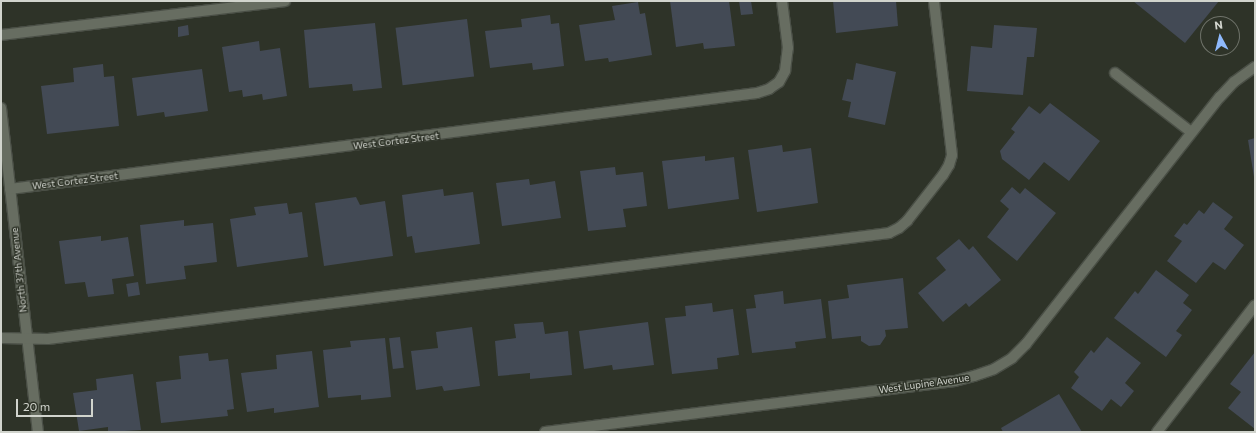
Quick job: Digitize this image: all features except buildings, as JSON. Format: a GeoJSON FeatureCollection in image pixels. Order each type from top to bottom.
{"type":"FeatureCollection","features":[{"type":"Feature","properties":{"kind":"street"},"geometry":{"type":"LineString","coordinates":[[1,35],[285,1]]}},
{"type":"Feature","properties":{"kind":"street","name":"West Cortez Street"},"geometry":{"type":"LineString","coordinates":[[10,190],[744,96],[769,88],[779,82],[785,72],[788,61],[782,1]]}},
{"type":"Feature","properties":{"kind":"street"},"geometry":{"type":"LineString","coordinates":[[1,338],[48,339],[889,233],[899,228],[907,221],[943,175],[949,166],[952,155],[934,1]]}},
{"type":"Feature","properties":{"kind":"street","name":"West Lupine Avenue"},"geometry":{"type":"LineString","coordinates":[[545,432],[955,381],[994,369],[1012,358],[1026,344],[1191,132],[1234,82],[1255,67]]}},
{"type":"Feature","properties":{"kind":"street"},"geometry":{"type":"LineString","coordinates":[[1115,73],[1191,132]]}},
{"type":"Feature","properties":{"kind":"street","name":"North 37th Avenue"},"geometry":{"type":"LineString","coordinates":[[1,108],[26,338],[38,432]]}},
{"type":"Feature","properties":{"kind":"street"},"geometry":{"type":"LineString","coordinates":[[1157,432],[1255,305]]}}]}
